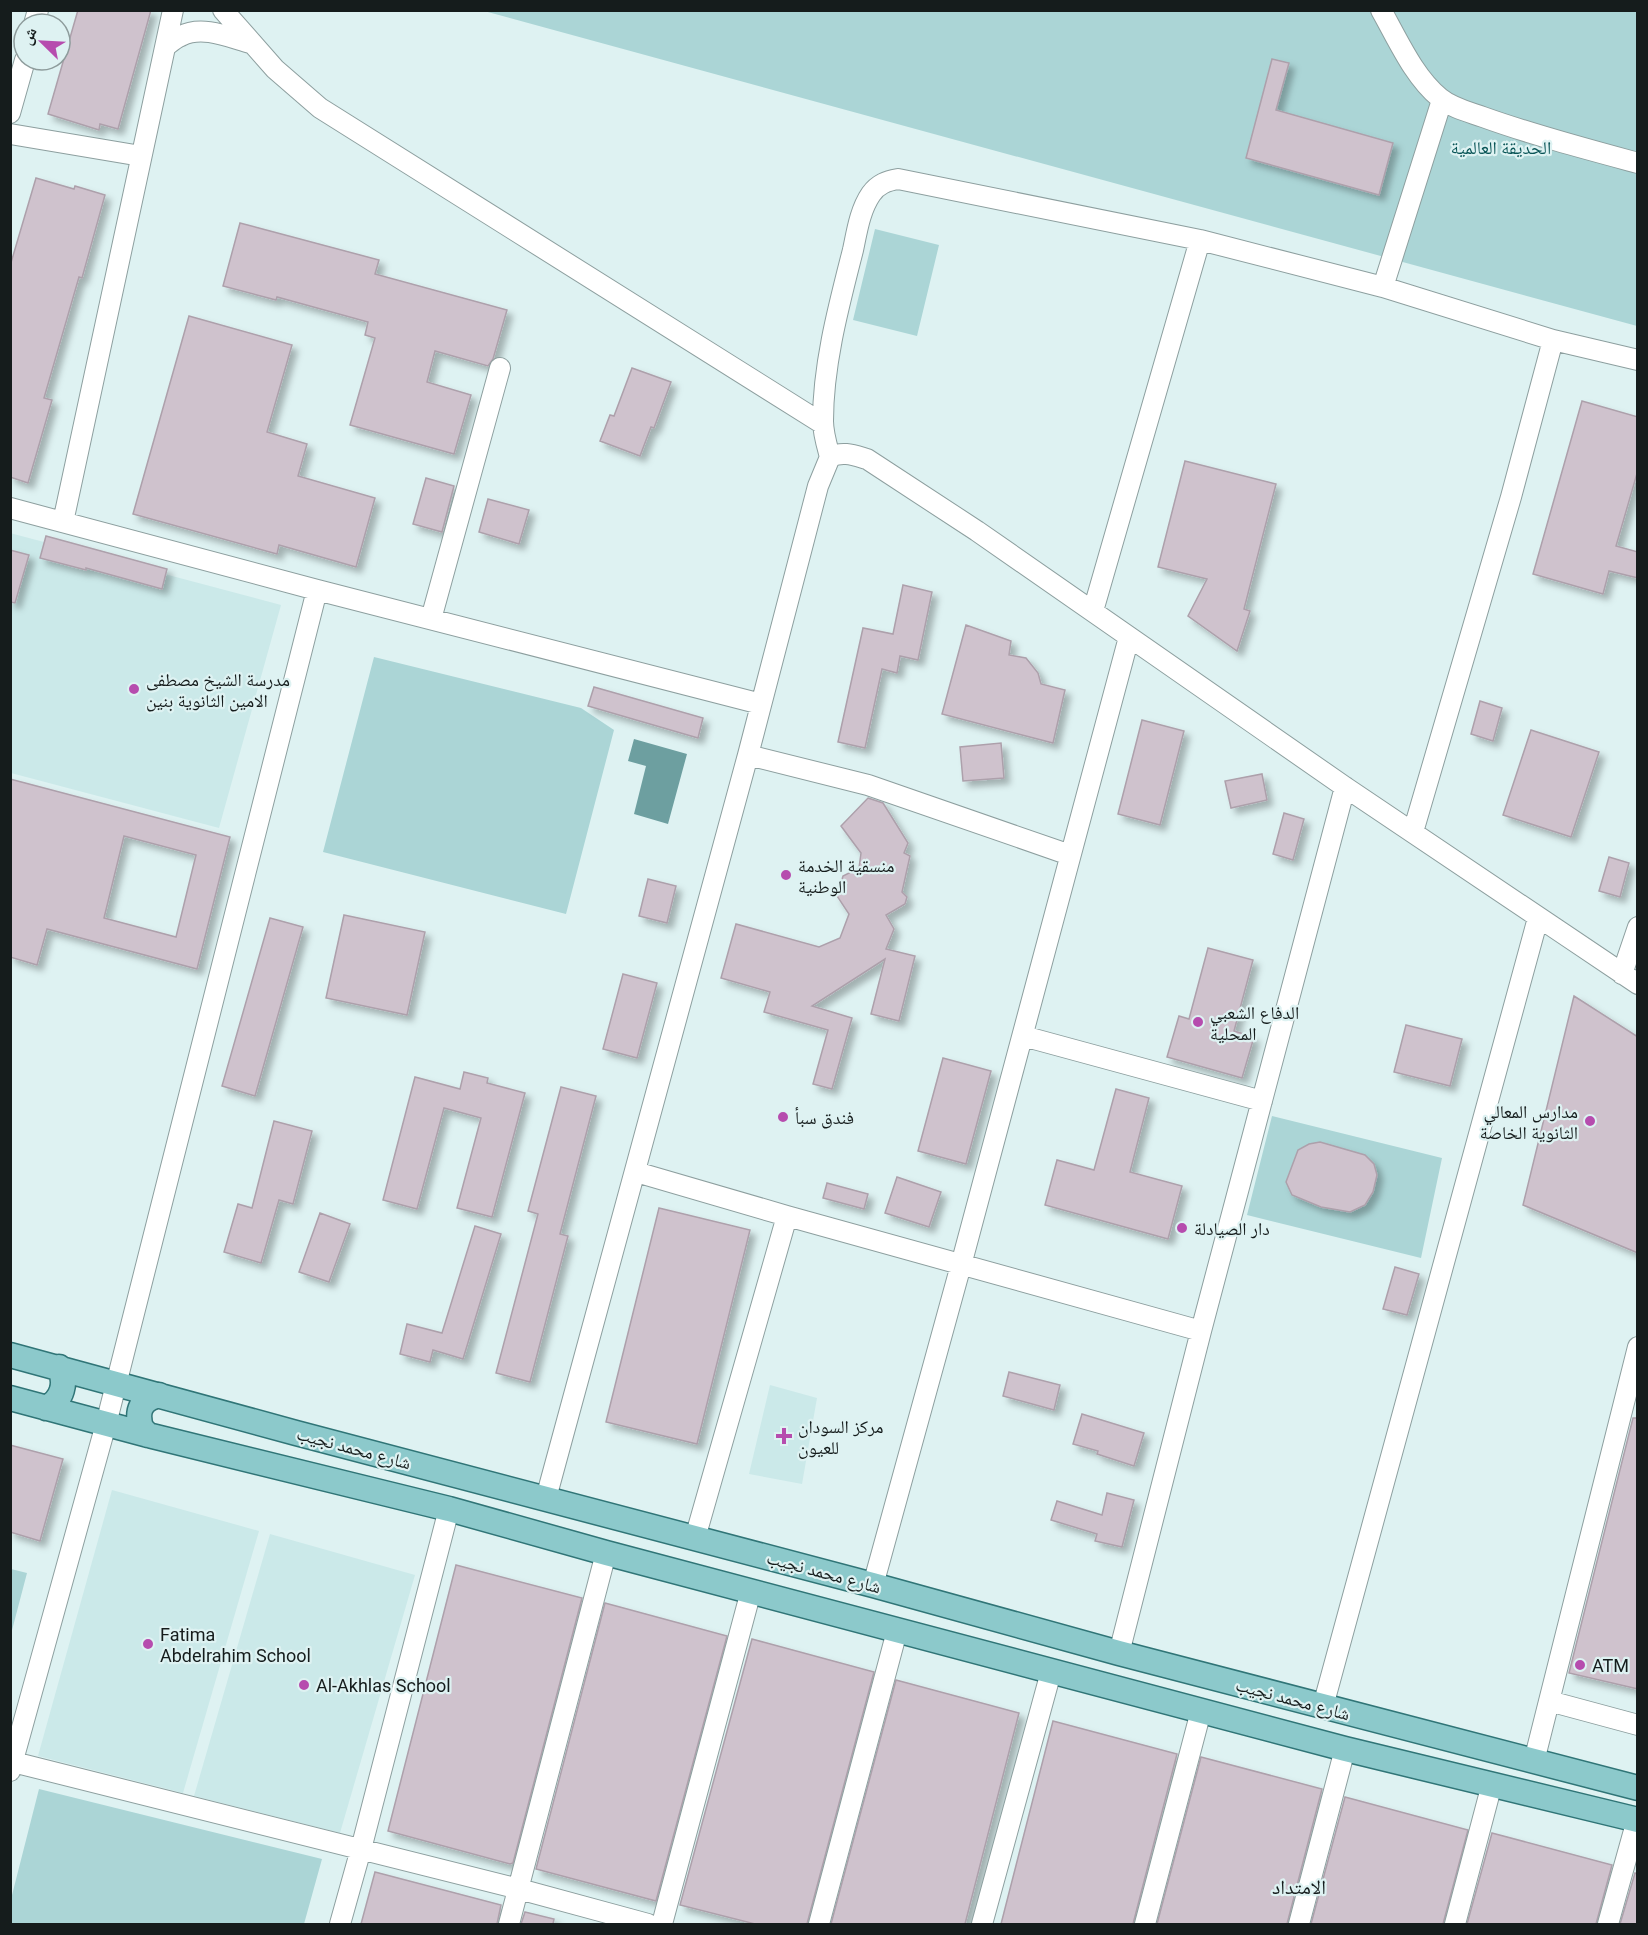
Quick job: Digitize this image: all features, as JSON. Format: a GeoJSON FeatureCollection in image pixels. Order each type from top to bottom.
{"type":"FeatureCollection","features":[{"type":"Feature","properties":{"kind":"main road","name":"شارع محمد نجيب"},"geometry":{"type":"LineString","coordinates":[[10,1355],[873,1585],[1119,1653],[1638,1788]]}},
{"type":"Feature","properties":{"kind":"main road"},"geometry":{"type":"LineString","coordinates":[[46,1408],[55,1402],[62,1391],[64,1379],[59,1367]]}},
{"type":"Feature","properties":{"kind":"main road"},"geometry":{"type":"LineString","coordinates":[[148,1435],[141,1428],[140,1408],[143,1402],[159,1395]]}},
{"type":"Feature","properties":{"kind":"main road","name":"شارع محمد نجيب"},"geometry":{"type":"LineString","coordinates":[[10,1398],[148,1435],[449,1509],[897,1631],[1345,1749],[1637,1820]]}},
{"type":"Feature","properties":{"kind":"street"},"geometry":{"type":"LineString","coordinates":[[63,522],[172,10]]}},
{"type":"Feature","properties":{"kind":"street"},"geometry":{"type":"LineString","coordinates":[[224,10],[250,43],[282,76],[320,108],[823,424]]}},
{"type":"Feature","properties":{"kind":"street"},"geometry":{"type":"LineString","coordinates":[[1381,10],[1410,60],[1429,88],[1442,100],[1514,128],[1638,164]]}},
{"type":"Feature","properties":{"kind":"street"},"geometry":{"type":"LineString","coordinates":[[165,47],[182,35],[214,32],[250,43]]}},
{"type":"Feature","properties":{"kind":"street"},"geometry":{"type":"LineString","coordinates":[[10,113],[22,72]]}},
{"type":"Feature","properties":{"kind":"street"},"geometry":{"type":"LineString","coordinates":[[1383,287],[1442,100]]}},
{"type":"Feature","properties":{"kind":"street"},"geometry":{"type":"LineString","coordinates":[[10,134],[141,156]]}},
{"type":"Feature","properties":{"kind":"street"},"geometry":{"type":"LineString","coordinates":[[546,1498],[636,1172],[818,486],[830,457],[823,424],[833,336],[863,207],[872,192],[883,182],[898,179],[1200,240],[1383,287],[1554,340],[1638,360]]}},
{"type":"Feature","properties":{"kind":"street"},"geometry":{"type":"LineString","coordinates":[[1093,611],[1200,240]]}},
{"type":"Feature","properties":{"kind":"street"},"geometry":{"type":"LineString","coordinates":[[1413,832],[1511,497],[1554,340]]}},
{"type":"Feature","properties":{"kind":"street"},"geometry":{"type":"LineString","coordinates":[[431,619],[500,368]]}},
{"type":"Feature","properties":{"kind":"street"},"geometry":{"type":"LineString","coordinates":[[830,457],[838,453],[867,459],[977,531],[1345,787],[1630,979],[1638,927]]}},
{"type":"Feature","properties":{"kind":"street"},"geometry":{"type":"LineString","coordinates":[[10,508],[317,590],[761,704]]}},
{"type":"Feature","properties":{"kind":"street"},"geometry":{"type":"LineString","coordinates":[[317,590],[117,1383],[12,1767],[361,1849],[648,1924]]}},
{"type":"Feature","properties":{"kind":"street"},"geometry":{"type":"LineString","coordinates":[[873,1585],[962,1265],[1129,637]]}},
{"type":"Feature","properties":{"kind":"street"},"geometry":{"type":"LineString","coordinates":[[748,755],[868,785],[1071,855]]}},
{"type":"Feature","properties":{"kind":"street"},"geometry":{"type":"LineString","coordinates":[[1119,1653],[1201,1331],[1345,787]]}},
{"type":"Feature","properties":{"kind":"street"},"geometry":{"type":"LineString","coordinates":[[1323,1707],[1538,918]]}},
{"type":"Feature","properties":{"kind":"street"},"geometry":{"type":"LineString","coordinates":[[1023,1036],[1262,1101]]}},
{"type":"Feature","properties":{"kind":"street"},"geometry":{"type":"LineString","coordinates":[[636,1172],[1201,1331]]}},
{"type":"Feature","properties":{"kind":"street"},"geometry":{"type":"LineString","coordinates":[[694,1538],[787,1216]]}},
{"type":"Feature","properties":{"kind":"street"},"geometry":{"type":"LineString","coordinates":[[1534,1761],[1638,1347]]}},
{"type":"Feature","properties":{"kind":"street"},"geometry":{"type":"LineString","coordinates":[[340,1924],[449,1509]]}},
{"type":"Feature","properties":{"kind":"street"},"geometry":{"type":"LineString","coordinates":[[509,1924],[606,1552]]}},
{"type":"Feature","properties":{"kind":"street"},"geometry":{"type":"LineString","coordinates":[[662,1924],[751,1591]]}},
{"type":"Feature","properties":{"kind":"street"},"geometry":{"type":"LineString","coordinates":[[819,1924],[897,1631]]}},
{"type":"Feature","properties":{"kind":"street"},"geometry":{"type":"LineString","coordinates":[[982,1924],[1051,1672]]}},
{"type":"Feature","properties":{"kind":"street"},"geometry":{"type":"LineString","coordinates":[[1549,1701],[1638,1725]]}},
{"type":"Feature","properties":{"kind":"street"},"geometry":{"type":"LineString","coordinates":[[1145,1924],[1202,1711]]}},
{"type":"Feature","properties":{"kind":"street"},"geometry":{"type":"LineString","coordinates":[[1299,1924],[1345,1749]]}},
{"type":"Feature","properties":{"kind":"street"},"geometry":{"type":"LineString","coordinates":[[1455,1924],[1492,1784]]}},
{"type":"Feature","properties":{"kind":"street"},"geometry":{"type":"LineString","coordinates":[[1608,1924],[1637,1820]]}},
{"type":"Feature","properties":{"kind":"shaded area","name":"مدرسة الشيخ مصطفى الامين الثانوية بنين"},"geometry":{"type":"Polygon","coordinates":[[[10,533],[281,605],[219,828],[11,773],[10,533]]]}},
{"type":"Feature","properties":{"kind":"shaded area"},"geometry":{"type":"Polygon","coordinates":[[[634,739],[687,754],[668,824],[634,814],[646,766],[628,761],[634,739]]]}},
{"type":"Feature","properties":{"kind":"shaded area","name":"مركز السودان للعيون"},"geometry":{"type":"Polygon","coordinates":[[[770,1385],[817,1398],[802,1484],[749,1474],[770,1385]]]}},
{"type":"Feature","properties":{"kind":"shaded area","name":"Fatima Abdelrahim School"},"geometry":{"type":"Polygon","coordinates":[[[112,1490],[259,1531],[183,1793],[38,1756],[112,1490]]]}},
{"type":"Feature","properties":{"kind":"shaded area","name":"Al-Akhlas School"},"geometry":{"type":"Polygon","coordinates":[[[270,1534],[415,1575],[340,1833],[194,1796],[270,1534]]]}},
{"type":"Feature","properties":{"kind":"green space","name":"الحديقة العالمية"},"geometry":{"type":"Polygon","coordinates":[[[484,11],[1637,11],[1637,326],[484,11]]]}},
{"type":"Feature","properties":{"kind":"green space"},"geometry":{"type":"Polygon","coordinates":[[[875,229],[939,245],[917,336],[853,320],[875,229]]]}},
{"type":"Feature","properties":{"kind":"green space"},"geometry":{"type":"Polygon","coordinates":[[[374,657],[581,708],[614,730],[566,914],[323,852],[374,657]]]}},
{"type":"Feature","properties":{"kind":"green space"},"geometry":{"type":"Polygon","coordinates":[[[1272,1116],[1442,1158],[1421,1258],[1247,1215],[1272,1116]]]}},
{"type":"Feature","properties":{"kind":"green space"},"geometry":{"type":"Polygon","coordinates":[[[10,1569],[27,1573],[11,1634],[10,1569]]]}},
{"type":"Feature","properties":{"kind":"green space"},"geometry":{"type":"Polygon","coordinates":[[[39,1789],[322,1859],[304,1924],[11,1924],[11,1899],[39,1789]]]}},
{"type":"Feature","properties":{"kind":"building"},"geometry":{"type":"Polygon","coordinates":[[[78,10],[151,10],[118,129],[100,124],[99,130],[48,114],[60,72],[72,72],[72,31],[78,10]]]}},
{"type":"Feature","properties":{"kind":"building"},"geometry":{"type":"Polygon","coordinates":[[[1272,59],[1289,63],[1276,110],[1393,143],[1379,195],[1246,158],[1272,59]]]}},
{"type":"Feature","properties":{"kind":"building"},"geometry":{"type":"Polygon","coordinates":[[[36,178],[105,195],[82,278],[79,277],[44,398],[52,400],[28,483],[10,477],[10,266],[36,178]]]}},
{"type":"Feature","properties":{"kind":"building"},"geometry":{"type":"Polygon","coordinates":[[[240,223],[379,260],[375,274],[507,310],[493,359],[488,366],[435,351],[427,382],[471,395],[454,454],[350,425],[375,338],[365,335],[368,322],[277,297],[276,300],[223,286],[240,223]]]}},
{"type":"Feature","properties":{"kind":"building"},"geometry":{"type":"Polygon","coordinates":[[[189,316],[292,345],[267,432],[307,444],[298,476],[375,498],[356,567],[279,545],[277,554],[133,514],[189,316]]]}},
{"type":"Feature","properties":{"kind":"building"},"geometry":{"type":"Polygon","coordinates":[[[632,368],[671,382],[654,428],[651,427],[640,456],[600,441],[610,415],[614,416],[632,368]]]}},
{"type":"Feature","properties":{"kind":"building"},"geometry":{"type":"Polygon","coordinates":[[[1582,401],[1638,417],[1638,470],[1616,546],[1638,552],[1638,578],[1609,571],[1603,594],[1533,574],[1582,401]]]}},
{"type":"Feature","properties":{"kind":"building"},"geometry":{"type":"Polygon","coordinates":[[[1185,461],[1276,484],[1244,609],[1250,611],[1237,651],[1188,616],[1207,579],[1158,567],[1185,461]]]}},
{"type":"Feature","properties":{"kind":"building"},"geometry":{"type":"Polygon","coordinates":[[[426,478],[454,486],[442,532],[413,524],[426,478]]]}},
{"type":"Feature","properties":{"kind":"building"},"geometry":{"type":"Polygon","coordinates":[[[488,499],[529,510],[519,544],[479,532],[488,499]]]}},
{"type":"Feature","properties":{"kind":"building"},"geometry":{"type":"Polygon","coordinates":[[[46,536],[167,569],[162,589],[40,558],[46,536]]]}},
{"type":"Feature","properties":{"kind":"building"},"geometry":{"type":"Polygon","coordinates":[[[10,550],[29,555],[15,603],[10,602],[10,550]]]}},
{"type":"Feature","properties":{"kind":"building"},"geometry":{"type":"Polygon","coordinates":[[[903,585],[932,592],[918,660],[900,656],[897,673],[882,669],[865,748],[838,742],[863,628],[893,634],[903,585]]]}},
{"type":"Feature","properties":{"kind":"building"},"geometry":{"type":"Polygon","coordinates":[[[966,625],[1011,641],[1009,655],[1026,658],[1038,673],[1041,684],[1065,690],[1053,743],[942,714],[966,625]]]}},
{"type":"Feature","properties":{"kind":"building"},"geometry":{"type":"Polygon","coordinates":[[[594,687],[703,718],[698,738],[588,706],[594,687]]]}},
{"type":"Feature","properties":{"kind":"building"},"geometry":{"type":"Polygon","coordinates":[[[1480,701],[1502,708],[1493,741],[1471,734],[1480,701]]]}},
{"type":"Feature","properties":{"kind":"building"},"geometry":{"type":"Polygon","coordinates":[[[1142,720],[1184,731],[1160,825],[1118,814],[1142,720]]]}},
{"type":"Feature","properties":{"kind":"building"},"geometry":{"type":"Polygon","coordinates":[[[1531,730],[1599,752],[1571,837],[1503,815],[1531,730]]]}},
{"type":"Feature","properties":{"kind":"building"},"geometry":{"type":"Polygon","coordinates":[[[1001,743],[1004,778],[963,781],[960,747],[1001,743]]]}},
{"type":"Feature","properties":{"kind":"building"},"geometry":{"type":"Polygon","coordinates":[[[1262,774],[1267,800],[1231,808],[1225,781],[1262,774]]]}},
{"type":"Feature","properties":{"kind":"building"},"geometry":{"type":"Polygon","coordinates":[[[10,779],[230,837],[197,969],[47,929],[37,965],[10,957],[10,779]],[[124,836],[104,918],[176,937],[196,855],[124,836]]]}},
{"type":"Feature","properties":{"kind":"building"},"geometry":{"type":"Polygon","coordinates":[[[868,798],[883,803],[908,843],[904,853],[910,856],[902,892],[907,897],[905,904],[886,915],[894,929],[886,949],[915,956],[899,1021],[871,1014],[885,959],[812,1006],[852,1018],[832,1089],[813,1084],[828,1030],[764,1012],[770,992],[721,978],[736,924],[819,947],[840,938],[849,914],[837,896],[843,876],[859,868],[861,853],[841,826],[868,798]]]}},
{"type":"Feature","properties":{"kind":"building"},"geometry":{"type":"Polygon","coordinates":[[[1284,813],[1304,819],[1293,860],[1273,854],[1284,813]]]}},
{"type":"Feature","properties":{"kind":"building"},"geometry":{"type":"Polygon","coordinates":[[[1609,857],[1629,863],[1620,897],[1599,891],[1609,857]]]}},
{"type":"Feature","properties":{"kind":"building"},"geometry":{"type":"Polygon","coordinates":[[[648,879],[676,886],[667,923],[639,916],[648,879]]]}},
{"type":"Feature","properties":{"kind":"building"},"geometry":{"type":"Polygon","coordinates":[[[344,915],[425,932],[407,1015],[326,998],[344,915]]]}},
{"type":"Feature","properties":{"kind":"building"},"geometry":{"type":"Polygon","coordinates":[[[270,918],[303,927],[255,1096],[222,1086],[270,918]]]}},
{"type":"Feature","properties":{"kind":"building"},"geometry":{"type":"Polygon","coordinates":[[[1208,948],[1253,960],[1234,1031],[1254,1037],[1242,1078],[1167,1057],[1179,1016],[1189,1019],[1208,948]]]}},
{"type":"Feature","properties":{"kind":"building"},"geometry":{"type":"Polygon","coordinates":[[[623,974],[657,983],[637,1058],[603,1049],[623,974]]]}},
{"type":"Feature","properties":{"kind":"building","name":"مدارس المعالي الثانوية الخاصة"},"geometry":{"type":"Polygon","coordinates":[[[1574,996],[1638,1037],[1638,1253],[1523,1205],[1574,996]]]}},
{"type":"Feature","properties":{"kind":"building"},"geometry":{"type":"Polygon","coordinates":[[[1406,1025],[1462,1039],[1450,1086],[1394,1072],[1406,1025]]]}},
{"type":"Feature","properties":{"kind":"building"},"geometry":{"type":"Polygon","coordinates":[[[943,1058],[991,1071],[966,1164],[918,1151],[943,1058]]]}},
{"type":"Feature","properties":{"kind":"building"},"geometry":{"type":"Polygon","coordinates":[[[464,1072],[488,1078],[487,1083],[525,1093],[492,1217],[457,1208],[481,1118],[444,1108],[417,1209],[383,1200],[415,1077],[460,1089],[464,1072]]]}},
{"type":"Feature","properties":{"kind":"building"},"geometry":{"type":"Polygon","coordinates":[[[561,1087],[596,1096],[560,1234],[568,1236],[530,1382],[496,1373],[538,1214],[528,1211],[561,1087]]]}},
{"type":"Feature","properties":{"kind":"building"},"geometry":{"type":"Polygon","coordinates":[[[1116,1089],[1149,1098],[1130,1172],[1182,1186],[1168,1239],[1045,1205],[1057,1160],[1094,1170],[1116,1089]]]}},
{"type":"Feature","properties":{"kind":"building"},"geometry":{"type":"Polygon","coordinates":[[[274,1121],[312,1131],[293,1204],[279,1200],[261,1263],[224,1252],[238,1204],[252,1208],[274,1121]]]}},
{"type":"Feature","properties":{"kind":"building"},"geometry":{"type":"Polygon","coordinates":[[[1320,1142],[1365,1155],[1374,1164],[1377,1175],[1373,1192],[1365,1205],[1350,1212],[1321,1207],[1292,1195],[1286,1182],[1298,1150],[1309,1144],[1320,1142]]]}},
{"type":"Feature","properties":{"kind":"building"},"geometry":{"type":"Polygon","coordinates":[[[897,1177],[941,1192],[929,1227],[885,1213],[897,1177]]]}},
{"type":"Feature","properties":{"kind":"building"},"geometry":{"type":"Polygon","coordinates":[[[827,1183],[868,1194],[864,1209],[823,1198],[827,1183]]]}},
{"type":"Feature","properties":{"kind":"building"},"geometry":{"type":"Polygon","coordinates":[[[659,1208],[750,1230],[697,1444],[606,1422],[659,1208]]]}},
{"type":"Feature","properties":{"kind":"building"},"geometry":{"type":"Polygon","coordinates":[[[320,1213],[350,1224],[329,1282],[299,1272],[320,1213]]]}},
{"type":"Feature","properties":{"kind":"building"},"geometry":{"type":"Polygon","coordinates":[[[475,1226],[501,1234],[463,1359],[433,1350],[430,1362],[400,1354],[407,1324],[442,1333],[475,1226]]]}},
{"type":"Feature","properties":{"kind":"building"},"geometry":{"type":"Polygon","coordinates":[[[1395,1267],[1419,1274],[1407,1315],[1383,1309],[1395,1267]]]}},
{"type":"Feature","properties":{"kind":"building"},"geometry":{"type":"Polygon","coordinates":[[[1009,1372],[1060,1385],[1054,1410],[1003,1396],[1009,1372]]]}},
{"type":"Feature","properties":{"kind":"building"},"geometry":{"type":"Polygon","coordinates":[[[1082,1414],[1144,1433],[1134,1466],[1097,1454],[1098,1451],[1073,1444],[1082,1414]]]}},
{"type":"Feature","properties":{"kind":"building"},"geometry":{"type":"Polygon","coordinates":[[[1633,1418],[1638,1418],[1638,1689],[1569,1673],[1633,1418]]]}},
{"type":"Feature","properties":{"kind":"building"},"geometry":{"type":"Polygon","coordinates":[[[10,1445],[63,1459],[40,1541],[10,1532],[10,1445]]]}},
{"type":"Feature","properties":{"kind":"building"},"geometry":{"type":"Polygon","coordinates":[[[1107,1493],[1134,1500],[1122,1547],[1095,1541],[1097,1534],[1051,1520],[1057,1501],[1102,1515],[1107,1493]]]}},
{"type":"Feature","properties":{"kind":"building"},"geometry":{"type":"Polygon","coordinates":[[[456,1565],[582,1598],[513,1863],[510,1864],[388,1831],[456,1565]]]}},
{"type":"Feature","properties":{"kind":"building"},"geometry":{"type":"Polygon","coordinates":[[[605,1603],[727,1636],[656,1901],[536,1869],[605,1603]]]}},
{"type":"Feature","properties":{"kind":"building"},"geometry":{"type":"Polygon","coordinates":[[[752,1639],[874,1672],[807,1924],[755,1924],[680,1905],[752,1639]]]}},
{"type":"Feature","properties":{"kind":"building"},"geometry":{"type":"Polygon","coordinates":[[[896,1680],[1019,1713],[965,1924],[831,1924],[896,1680]]]}},
{"type":"Feature","properties":{"kind":"building"},"geometry":{"type":"Polygon","coordinates":[[[1053,1721],[1177,1754],[1133,1924],[1001,1924],[1053,1721]]]}},
{"type":"Feature","properties":{"kind":"building"},"geometry":{"type":"Polygon","coordinates":[[[1201,1757],[1322,1789],[1287,1924],[1157,1924],[1201,1757]]]}},
{"type":"Feature","properties":{"kind":"building"},"geometry":{"type":"Polygon","coordinates":[[[1345,1797],[1468,1830],[1443,1924],[1311,1924],[1345,1797]]]}},
{"type":"Feature","properties":{"kind":"building"},"geometry":{"type":"Polygon","coordinates":[[[1492,1833],[1612,1865],[1596,1924],[1467,1924],[1492,1833]]]}},
{"type":"Feature","properties":{"kind":"building"},"geometry":{"type":"Polygon","coordinates":[[[375,1872],[501,1905],[497,1924],[361,1924],[375,1872]]]}},
{"type":"Feature","properties":{"kind":"building"},"geometry":{"type":"Polygon","coordinates":[[[1635,1873],[1638,1874],[1638,1924],[1620,1924],[1635,1873]]]}},
{"type":"Feature","properties":{"kind":"building"},"geometry":{"type":"Polygon","coordinates":[[[525,1912],[554,1919],[553,1924],[521,1924],[525,1912]]]}},
{"type":"Feature","properties":{"kind":"place","name":"مدرسة الشيخ مصطفى الامين الثانوية بنين"},"geometry":{"type":"Point","coordinates":[134,689]}},
{"type":"Feature","properties":{"kind":"place","name":"منسقية الخدمة الوطنية"},"geometry":{"type":"Point","coordinates":[786,875]}},
{"type":"Feature","properties":{"kind":"place","name":"الدفاع الشعبي المحلية"},"geometry":{"type":"Point","coordinates":[1198,1022]}},
{"type":"Feature","properties":{"kind":"place","name":"فندق سبأ"},"geometry":{"type":"Point","coordinates":[783,1117]}},
{"type":"Feature","properties":{"kind":"place","name":"مدارس المعالي الثانوية الخاصة"},"geometry":{"type":"Point","coordinates":[1590,1121]}},
{"type":"Feature","properties":{"kind":"place","name":"دار الصيادلة"},"geometry":{"type":"Point","coordinates":[1182,1228]}},
{"type":"Feature","properties":{"kind":"place","name":"مركز السودان للعيون"},"geometry":{"type":"Point","coordinates":[784,1436]}},
{"type":"Feature","properties":{"kind":"place","name":"Fatima Abdelrahim School"},"geometry":{"type":"Point","coordinates":[148,1644]}},
{"type":"Feature","properties":{"kind":"place","name":"ATM"},"geometry":{"type":"Point","coordinates":[1580,1665]}},
{"type":"Feature","properties":{"kind":"place","name":"Al-Akhlas School"},"geometry":{"type":"Point","coordinates":[304,1685]}},
{"type":"Feature","properties":{"kind":"district","name":"الامتداد"},"geometry":{"type":"Point","coordinates":[1299,1887]}}]}
